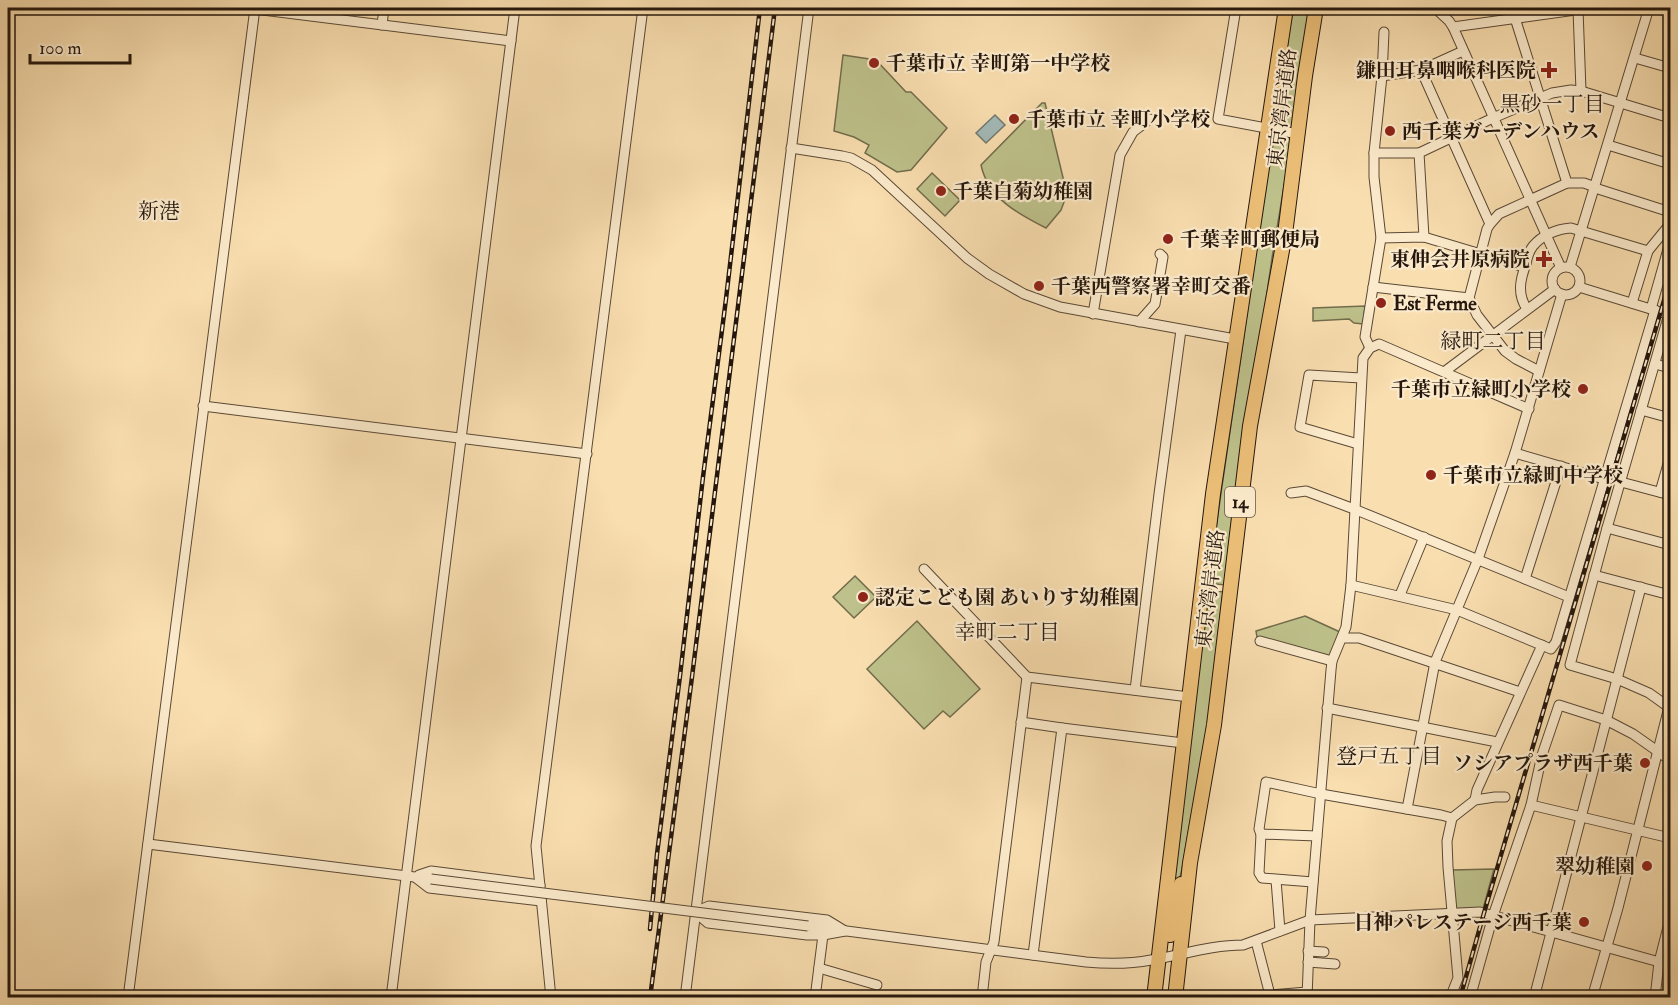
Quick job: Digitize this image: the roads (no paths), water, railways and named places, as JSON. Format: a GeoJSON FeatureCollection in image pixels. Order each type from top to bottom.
{"type":"FeatureCollection","features":[{"type":"Feature","properties":{"kind":"highway","name":"東京湾岸道路"},"geometry":{"type":"LineString","coordinates":[[1154,998],[1208,528],[1286,8]]}},
{"type":"Feature","properties":{"kind":"highway","name":"東京湾岸道路"},"geometry":{"type":"LineString","coordinates":[[1175,998],[1191,863],[1214,725],[1250,426],[1285,234],[1316,8]]}},
{"type":"Feature","properties":{"kind":"highway"},"geometry":{"type":"LineString","coordinates":[[1158,959],[1167,951],[1175,903],[1191,863]]}},
{"type":"Feature","properties":{"kind":"highway"},"geometry":{"type":"LineString","coordinates":[[1166,998],[1170,965],[1180,953]]}},
{"type":"Feature","properties":{"kind":"street"},"geometry":{"type":"LineString","coordinates":[[128,998],[254,8],[511,41]]}},
{"type":"Feature","properties":{"kind":"street"},"geometry":{"type":"LineString","coordinates":[[382,25],[384,8]]}},
{"type":"Feature","properties":{"kind":"street"},"geometry":{"type":"LineString","coordinates":[[391,998],[410,876],[461,438],[515,8]]}},
{"type":"Feature","properties":{"kind":"street"},"geometry":{"type":"LineString","coordinates":[[551,998],[536,846],[643,8]]}},
{"type":"Feature","properties":{"kind":"street"},"geometry":{"type":"LineString","coordinates":[[685,998],[809,8]]}},
{"type":"Feature","properties":{"kind":"street"},"geometry":{"type":"LineString","coordinates":[[1236,8],[1218,120],[1298,134]]}},
{"type":"Feature","properties":{"kind":"street"},"geometry":{"type":"LineString","coordinates":[[1435,8],[1453,27],[1546,236],[1566,267],[1578,273],[1580,282],[1573,293],[1558,292],[1527,309],[1444,372]]}},
{"type":"Feature","properties":{"kind":"street"},"geometry":{"type":"LineString","coordinates":[[1453,27],[1515,18],[1548,10],[1590,8]]}},
{"type":"Feature","properties":{"kind":"street"},"geometry":{"type":"LineString","coordinates":[[1407,809],[1435,662],[1478,559],[1515,453],[1539,371],[1558,292],[1552,281],[1554,273],[1566,267],[1582,231],[1649,8]]}},
{"type":"Feature","properties":{"kind":"street"},"geometry":{"type":"LineString","coordinates":[[1578,9],[1581,92]]}},
{"type":"Feature","properties":{"kind":"street"},"geometry":{"type":"LineString","coordinates":[[1515,18],[1567,183]]}},
{"type":"Feature","properties":{"kind":"street"},"geometry":{"type":"LineString","coordinates":[[1370,348],[1365,337],[1381,238],[1374,177],[1374,153],[1384,32]]}},
{"type":"Feature","properties":{"kind":"street"},"geometry":{"type":"LineString","coordinates":[[1382,76],[1421,70],[1463,51]]}},
{"type":"Feature","properties":{"kind":"street"},"geometry":{"type":"LineString","coordinates":[[1635,58],[1671,68]]}},
{"type":"Feature","properties":{"kind":"street"},"geometry":{"type":"LineString","coordinates":[[1421,70],[1490,224]]}},
{"type":"Feature","properties":{"kind":"street"},"geometry":{"type":"LineString","coordinates":[[1374,153],[1419,153],[1493,118],[1561,91],[1581,92],[1671,118]]}},
{"type":"Feature","properties":{"kind":"street"},"geometry":{"type":"LineString","coordinates":[[1093,314],[1120,155],[1133,132],[1150,119]]}},
{"type":"Feature","properties":{"kind":"street"},"geometry":{"type":"LineString","coordinates":[[1608,145],[1671,164]]}},
{"type":"Feature","properties":{"kind":"street"},"geometry":{"type":"LineString","coordinates":[[791,148],[842,156],[882,177],[951,243],[989,274],[1037,299],[1093,314],[1235,339]]}},
{"type":"Feature","properties":{"kind":"street"},"geometry":{"type":"LineString","coordinates":[[1419,153],[1424,237]]}},
{"type":"Feature","properties":{"kind":"street"},"geometry":{"type":"LineString","coordinates":[[1539,371],[1505,351],[1477,315],[1469,298],[1490,224],[1499,214],[1567,183],[1584,183],[1671,212]]}},
{"type":"Feature","properties":{"kind":"street"},"geometry":{"type":"LineString","coordinates":[[1632,303],[1648,251],[1671,224]]}},
{"type":"Feature","properties":{"kind":"street"},"geometry":{"type":"LineString","coordinates":[[1527,309],[1520,288],[1524,267],[1533,246],[1546,236],[1571,228],[1648,251]]}},
{"type":"Feature","properties":{"kind":"street"},"geometry":{"type":"LineString","coordinates":[[1381,238],[1424,237],[1524,267]]}},
{"type":"Feature","properties":{"kind":"street"},"geometry":{"type":"LineString","coordinates":[[1351,585],[1457,610],[1551,649],[1556,642],[1671,242]]}},
{"type":"Feature","properties":{"kind":"street"},"geometry":{"type":"LineString","coordinates":[[1139,322],[1155,304],[1163,258],[1160,254]]}},
{"type":"Feature","properties":{"kind":"street"},"geometry":{"type":"LineString","coordinates":[[1579,286],[1670,314],[1607,528],[1570,665],[1617,679],[1649,693],[1670,706],[1592,998]]}},
{"type":"Feature","properties":{"kind":"street"},"geometry":{"type":"LineString","coordinates":[[1373,287],[1469,298]]}},
{"type":"Feature","properties":{"kind":"street"},"geometry":{"type":"LineString","coordinates":[[1135,690],[1181,330]]}},
{"type":"Feature","properties":{"kind":"street"},"geometry":{"type":"LineString","coordinates":[[1256,941],[1270,995],[1307,995],[1310,920],[1332,661],[1346,627],[1351,585],[1363,358],[1370,348],[1379,344],[1528,409]]}},
{"type":"Feature","properties":{"kind":"street"},"geometry":{"type":"LineString","coordinates":[[1655,364],[1671,368]]}},
{"type":"Feature","properties":{"kind":"street"},"geometry":{"type":"LineString","coordinates":[[1358,444],[1300,427],[1309,375],[1361,378]]}},
{"type":"Feature","properties":{"kind":"street"},"geometry":{"type":"LineString","coordinates":[[203,406],[587,454]]}},
{"type":"Feature","properties":{"kind":"street"},"geometry":{"type":"LineString","coordinates":[[1641,410],[1671,418]]}},
{"type":"Feature","properties":{"kind":"street"},"geometry":{"type":"LineString","coordinates":[[1515,453],[1604,479]]}},
{"type":"Feature","properties":{"kind":"street"},"geometry":{"type":"LineString","coordinates":[[1660,492],[1671,458]]}},
{"type":"Feature","properties":{"kind":"street"},"geometry":{"type":"LineString","coordinates":[[1525,579],[1561,466]]}},
{"type":"Feature","properties":{"kind":"street"},"geometry":{"type":"LineString","coordinates":[[1621,482],[1671,495]]}},
{"type":"Feature","properties":{"kind":"street"},"geometry":{"type":"LineString","coordinates":[[1292,493],[1306,491],[1354,509],[1569,597]]}},
{"type":"Feature","properties":{"kind":"street"},"geometry":{"type":"LineString","coordinates":[[1607,528],[1671,545]]}},
{"type":"Feature","properties":{"kind":"street"},"geometry":{"type":"LineString","coordinates":[[1400,596],[1424,537]]}},
{"type":"Feature","properties":{"kind":"street"},"geometry":{"type":"LineString","coordinates":[[924,569],[1027,677],[1189,697]]}},
{"type":"Feature","properties":{"kind":"street"},"geometry":{"type":"LineString","coordinates":[[1594,575],[1671,595]]}},
{"type":"Feature","properties":{"kind":"street"},"geometry":{"type":"LineString","coordinates":[[1534,998],[1641,587]]}},
{"type":"Feature","properties":{"kind":"street"},"geometry":{"type":"LineString","coordinates":[[1342,638],[1359,638],[1520,692]]}},
{"type":"Feature","properties":{"kind":"street"},"geometry":{"type":"LineString","coordinates":[[1260,641],[1332,661]]}},
{"type":"Feature","properties":{"kind":"street"},"geometry":{"type":"LineString","coordinates":[[1475,801],[1477,790],[1497,742],[1542,645]]}},
{"type":"Feature","properties":{"kind":"street"},"geometry":{"type":"LineString","coordinates":[[982,997],[986,962],[994,942],[1027,677]]}},
{"type":"Feature","properties":{"kind":"street"},"geometry":{"type":"LineString","coordinates":[[1470,998],[1493,916],[1531,805],[1542,755],[1560,705],[1606,720],[1633,734],[1671,760]]}},
{"type":"Feature","properties":{"kind":"street"},"geometry":{"type":"LineString","coordinates":[[1327,708],[1497,742]]}},
{"type":"Feature","properties":{"kind":"street"},"geometry":{"type":"LineString","coordinates":[[1021,722],[1183,743]]}},
{"type":"Feature","properties":{"kind":"street"},"geometry":{"type":"LineString","coordinates":[[1033,955],[1062,728]]}},
{"type":"Feature","properties":{"kind":"street"},"geometry":{"type":"LineString","coordinates":[[1313,882],[1262,878],[1258,873],[1261,834],[1259,829],[1266,782],[1321,794],[1442,814],[1452,818]]}},
{"type":"Feature","properties":{"kind":"street"},"geometry":{"type":"LineString","coordinates":[[1450,998],[1458,978],[1447,841],[1452,818],[1475,801],[1495,796],[1505,797]]}},
{"type":"Feature","properties":{"kind":"street"},"geometry":{"type":"LineString","coordinates":[[1531,805],[1671,838]]}},
{"type":"Feature","properties":{"kind":"street"},"geometry":{"type":"LineString","coordinates":[[1261,834],[1317,836]]}},
{"type":"Feature","properties":{"kind":"street"},"geometry":{"type":"LineString","coordinates":[[148,844],[1101,964],[1132,963],[1180,953],[1243,945],[1310,920],[1480,912],[1671,965]]}},
{"type":"Feature","properties":{"kind":"street"},"geometry":{"type":"LineString","coordinates":[[410,876],[431,871],[540,885]]}},
{"type":"Feature","properties":{"kind":"street"},"geometry":{"type":"LineString","coordinates":[[410,876],[429,888],[541,901]]}},
{"type":"Feature","properties":{"kind":"street"},"geometry":{"type":"LineString","coordinates":[[1276,880],[1280,931]]}},
{"type":"Feature","properties":{"kind":"street"},"geometry":{"type":"LineString","coordinates":[[695,912],[709,906],[827,920],[845,931]]}},
{"type":"Feature","properties":{"kind":"street"},"geometry":{"type":"LineString","coordinates":[[695,912],[708,923],[807,935],[845,931]]}},
{"type":"Feature","properties":{"kind":"street"},"geometry":{"type":"LineString","coordinates":[[1655,998],[1659,962],[1671,919]]}},
{"type":"Feature","properties":{"kind":"street"},"geometry":{"type":"LineString","coordinates":[[815,998],[823,935]]}},
{"type":"Feature","properties":{"kind":"street"},"geometry":{"type":"LineString","coordinates":[[1308,951],[1324,952]]}},
{"type":"Feature","properties":{"kind":"street"},"geometry":{"type":"LineString","coordinates":[[1308,962],[1335,964]]}},
{"type":"Feature","properties":{"kind":"street"},"geometry":{"type":"LineString","coordinates":[[819,968],[877,985]]}},
{"type":"Feature","properties":{"kind":"water"},"geometry":{"type":"Polygon","coordinates":[[[995,115],[1005,125],[986,143],[976,133],[995,115]]]}},
{"type":"Feature","properties":{"kind":"railway"},"geometry":{"type":"LineString","coordinates":[[650,929],[657,854],[760,8]]}},
{"type":"Feature","properties":{"kind":"railway"},"geometry":{"type":"LineString","coordinates":[[650,998],[775,8]]}},
{"type":"Feature","properties":{"kind":"railway"},"geometry":{"type":"LineString","coordinates":[[1460,998],[1670,280]]}},
{"type":"Feature","properties":{"kind":"place","name":"千葉市立 幸町第一中学校"},"geometry":{"type":"Point","coordinates":[874,63]}},
{"type":"Feature","properties":{"kind":"place","name":"鎌田耳鼻咽喉科医院"},"geometry":{"type":"Point","coordinates":[1549,70]}},
{"type":"Feature","properties":{"kind":"place","name":"千葉市立 幸町小学校"},"geometry":{"type":"Point","coordinates":[1014,119]}},
{"type":"Feature","properties":{"kind":"place","name":"西千葉ガーデンハウス"},"geometry":{"type":"Point","coordinates":[1390,131]}},
{"type":"Feature","properties":{"kind":"place","name":"千葉白菊幼稚園"},"geometry":{"type":"Point","coordinates":[941,191]}},
{"type":"Feature","properties":{"kind":"place","name":"千葉幸町郵便局"},"geometry":{"type":"Point","coordinates":[1168,239]}},
{"type":"Feature","properties":{"kind":"place","name":"東伸会井原病院"},"geometry":{"type":"Point","coordinates":[1544,259]}},
{"type":"Feature","properties":{"kind":"place","name":"千葉西警察署幸町交番"},"geometry":{"type":"Point","coordinates":[1039,286]}},
{"type":"Feature","properties":{"kind":"place","name":"Est Ferme"},"geometry":{"type":"Point","coordinates":[1381,303]}},
{"type":"Feature","properties":{"kind":"place","name":"千葉市立緑町小学校"},"geometry":{"type":"Point","coordinates":[1583,389]}},
{"type":"Feature","properties":{"kind":"place","name":"千葉市立緑町中学校"},"geometry":{"type":"Point","coordinates":[1431,475]}},
{"type":"Feature","properties":{"kind":"place","name":"認定こども園 あいりす幼稚園"},"geometry":{"type":"Point","coordinates":[863,597]}},
{"type":"Feature","properties":{"kind":"place","name":"ソシアプラザ西千葉"},"geometry":{"type":"Point","coordinates":[1645,763]}},
{"type":"Feature","properties":{"kind":"place","name":"翠幼稚園"},"geometry":{"type":"Point","coordinates":[1647,866]}},
{"type":"Feature","properties":{"kind":"place","name":"日神パレステージ西千葉"},"geometry":{"type":"Point","coordinates":[1584,922]}},
{"type":"Feature","properties":{"kind":"district","name":"黒砂一丁目"},"geometry":{"type":"Point","coordinates":[1552,104]}},
{"type":"Feature","properties":{"kind":"district","name":"新港"},"geometry":{"type":"Point","coordinates":[159,211]}},
{"type":"Feature","properties":{"kind":"district","name":"緑町二丁目"},"geometry":{"type":"Point","coordinates":[1493,341]}},
{"type":"Feature","properties":{"kind":"district","name":"幸町二丁目"},"geometry":{"type":"Point","coordinates":[1007,632]}},
{"type":"Feature","properties":{"kind":"district","name":"登戸五丁目"},"geometry":{"type":"Point","coordinates":[1389,756]}}]}
